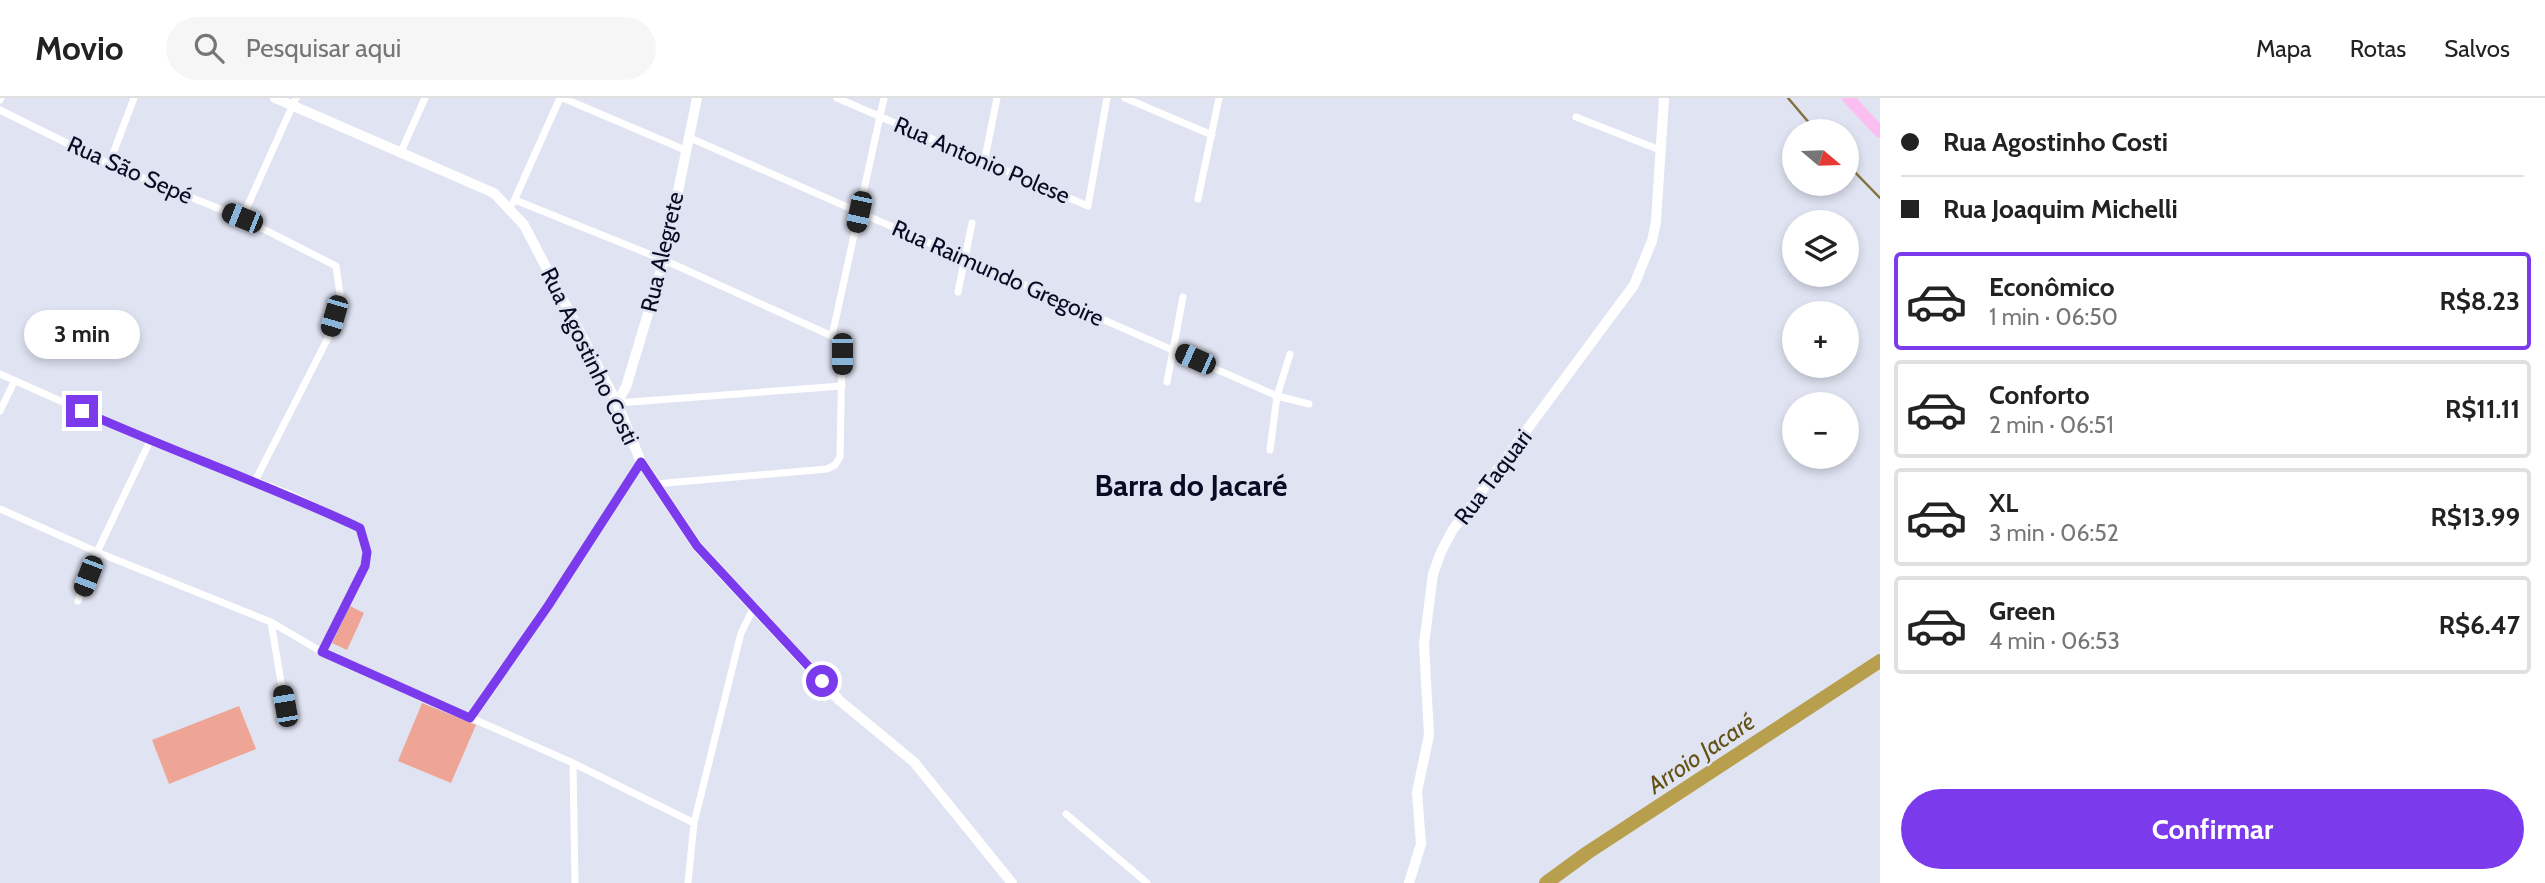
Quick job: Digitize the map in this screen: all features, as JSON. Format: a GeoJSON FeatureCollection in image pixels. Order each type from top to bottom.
{"type":"FeatureCollection","features":[{"type":"Feature","properties":{"kind":"main road"},"geometry":{"type":"LineString","coordinates":[[1848,98],[1880,132]]}},
{"type":"Feature","properties":{"kind":"street"},"geometry":{"type":"LineString","coordinates":[[109,164],[134,98]]}},
{"type":"Feature","properties":{"kind":"street","name":"Rua Agostinho Costi"},"geometry":{"type":"LineString","coordinates":[[275,98],[294,102],[400,154],[494,193],[512,204],[617,403],[641,462],[697,546],[839,700],[914,762],[1012,883]]}},
{"type":"Feature","properties":{"kind":"street"},"geometry":{"type":"LineString","coordinates":[[400,154],[425,98]]}},
{"type":"Feature","properties":{"kind":"street"},"geometry":{"type":"LineString","coordinates":[[654,485],[827,469],[835,465],[840,457],[842,354],[839,344],[832,336],[664,260],[512,204],[561,98],[685,150]]}},
{"type":"Feature","properties":{"kind":"street","name":"Rua Alegrete"},"geometry":{"type":"LineString","coordinates":[[617,403],[626,387],[664,260],[697,98]]}},
{"type":"Feature","properties":{"kind":"street","name":"Rua Antonio Polese"},"geometry":{"type":"LineString","coordinates":[[837,98],[1088,206],[1107,98]]}},
{"type":"Feature","properties":{"kind":"street"},"geometry":{"type":"LineString","coordinates":[[832,336],[884,98]]}},
{"type":"Feature","properties":{"kind":"street"},"geometry":{"type":"LineString","coordinates":[[984,163],[997,98]]}},
{"type":"Feature","properties":{"kind":"street"},"geometry":{"type":"LineString","coordinates":[[1125,98],[1212,135]]}},
{"type":"Feature","properties":{"kind":"street"},"geometry":{"type":"LineString","coordinates":[[1198,199],[1219,98]]}},
{"type":"Feature","properties":{"kind":"street","name":"Rua Taquari"},"geometry":{"type":"LineString","coordinates":[[1409,883],[1421,844],[1417,792],[1429,735],[1430,714],[1424,645],[1437,563],[1452,531],[1634,285],[1652,241],[1664,98]]}},
{"type":"Feature","properties":{"kind":"street"},"geometry":{"type":"LineString","coordinates":[[242,218],[294,102]]}},
{"type":"Feature","properties":{"kind":"street","name":"Rua São Sepé"},"geometry":{"type":"LineString","coordinates":[[0,110],[109,164],[242,218],[336,266],[340,294],[328,338],[256,481]]}},
{"type":"Feature","properties":{"kind":"street"},"geometry":{"type":"LineString","coordinates":[[1576,117],[1660,150]]}},
{"type":"Feature","properties":{"kind":"street","name":"Rua Raimundo Gregoire"},"geometry":{"type":"LineString","coordinates":[[688,137],[1277,396],[1310,404]]}},
{"type":"Feature","properties":{"kind":"street"},"geometry":{"type":"LineString","coordinates":[[958,292],[972,223]]}},
{"type":"Feature","properties":{"kind":"street"},"geometry":{"type":"LineString","coordinates":[[1167,382],[1183,298]]}},
{"type":"Feature","properties":{"kind":"street"},"geometry":{"type":"LineString","coordinates":[[1270,450],[1277,396],[1290,354]]}},
{"type":"Feature","properties":{"kind":"street"},"geometry":{"type":"LineString","coordinates":[[0,373],[150,441],[256,481],[360,528],[367,552],[365,566],[322,652]]}},
{"type":"Feature","properties":{"kind":"street"},"geometry":{"type":"LineString","coordinates":[[0,411],[15,382]]}},
{"type":"Feature","properties":{"kind":"street"},"geometry":{"type":"LineString","coordinates":[[617,403],[842,386]]}},
{"type":"Feature","properties":{"kind":"street"},"geometry":{"type":"LineString","coordinates":[[78,601],[97,552],[150,441]]}},
{"type":"Feature","properties":{"kind":"street"},"geometry":{"type":"LineString","coordinates":[[470,718],[548,606],[641,462]]}},
{"type":"Feature","properties":{"kind":"street"},"geometry":{"type":"LineString","coordinates":[[0,509],[97,552],[271,622],[322,652],[573,762],[694,823]]}},
{"type":"Feature","properties":{"kind":"street"},"geometry":{"type":"LineString","coordinates":[[688,883],[694,823],[741,633],[753,609]]}},
{"type":"Feature","properties":{"kind":"street"},"geometry":{"type":"LineString","coordinates":[[271,622],[285,706]]}},
{"type":"Feature","properties":{"kind":"street"},"geometry":{"type":"LineString","coordinates":[[573,762],[575,883]]}},
{"type":"Feature","properties":{"kind":"street"},"geometry":{"type":"LineString","coordinates":[[1066,814],[1147,883]]}},
{"type":"Feature","properties":{"kind":"shaded area"},"geometry":{"type":"Polygon","coordinates":[[[350,606],[364,613],[347,650],[332,643],[350,606]]]}},
{"type":"Feature","properties":{"kind":"shaded area"},"geometry":{"type":"Polygon","coordinates":[[[422,703],[476,725],[451,783],[398,761],[422,703]]]}},
{"type":"Feature","properties":{"kind":"shaded area"},"geometry":{"type":"Polygon","coordinates":[[[239,706],[256,749],[169,784],[152,740],[239,706]]]}},
{"type":"Feature","properties":{"kind":"waterway"},"geometry":{"type":"LineString","coordinates":[[1788,98],[1806,119]]}},
{"type":"Feature","properties":{"kind":"waterway"},"geometry":{"type":"LineString","coordinates":[[1859,176],[1880,198]]}},
{"type":"Feature","properties":{"kind":"waterway","name":"Arroio Jacaré"},"geometry":{"type":"LineString","coordinates":[[1546,883],[1587,853],[1880,661]]}},
{"type":"Feature","properties":{"kind":"district","name":"Barra do Jacaré"},"geometry":{"type":"Point","coordinates":[1191,485]}},
{"type":"Feature","properties":{"kind":"route"},"geometry":{"type":"LineString","coordinates":[[82,411],[150,441],[286,493],[360,528],[367,552],[365,566],[322,652],[470,718],[548,606],[641,462],[697,546],[822,681]]}}]}
